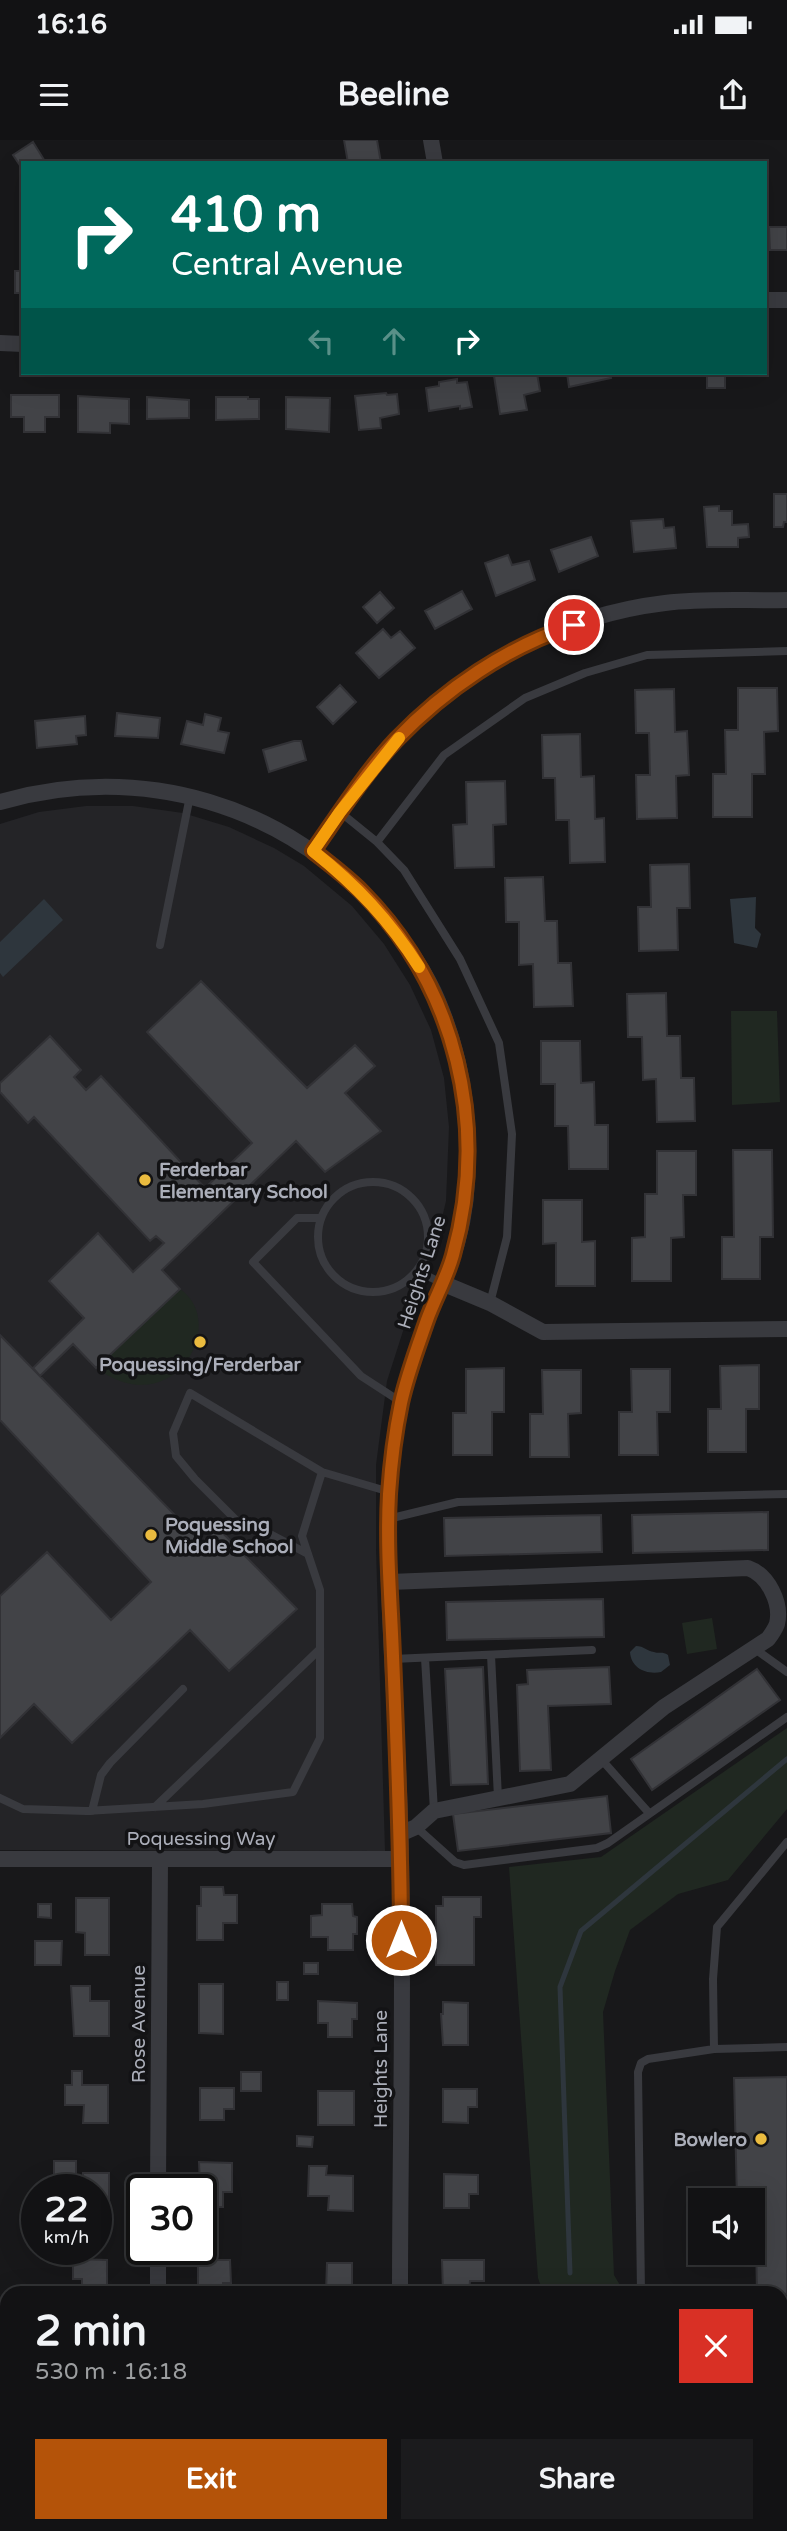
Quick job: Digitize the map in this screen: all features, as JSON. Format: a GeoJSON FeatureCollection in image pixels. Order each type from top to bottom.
{"type":"FeatureCollection","features":[{"type":"Feature","properties":{"kind":"street"},"geometry":{"type":"LineString","coordinates":[[431,140],[435,161]]}},
{"type":"Feature","properties":{"kind":"street"},"geometry":{"type":"LineString","coordinates":[[767,300],[787,300]]}},
{"type":"Feature","properties":{"kind":"street"},"geometry":{"type":"LineString","coordinates":[[0,343],[21,344]]}},
{"type":"Feature","properties":{"kind":"street"},"geometry":{"type":"LineString","coordinates":[[313,851],[340,812],[404,733],[437,701],[502,656],[552,632],[618,611],[667,603],[787,600]]}},
{"type":"Feature","properties":{"kind":"street","name":"Heights Lane"},"geometry":{"type":"LineString","coordinates":[[0,802],[29,793],[79,786],[104,786],[157,790],[190,796],[257,819],[313,851],[363,893],[398,934],[426,978],[438,1001],[456,1052],[462,1077],[468,1130],[467,1183],[452,1258],[428,1318],[401,1402],[388,1519],[401,1858],[400,2286]]}},
{"type":"Feature","properties":{"kind":"street"},"geometry":{"type":"LineString","coordinates":[[442,1283],[490,1303],[543,1332],[787,1329]]}},
{"type":"Feature","properties":{"kind":"street"},"geometry":{"type":"LineString","coordinates":[[390,1582],[748,1568],[765,1579],[774,1597],[777,1614],[776,1626],[768,1639],[664,1707],[570,1784],[434,1811],[416,1827],[400,1833]]}},
{"type":"Feature","properties":{"kind":"street","name":"Poquessing Way"},"geometry":{"type":"LineString","coordinates":[[0,1859],[401,1858]]}},
{"type":"Feature","properties":{"kind":"street","name":"Rose Avenue"},"geometry":{"type":"LineString","coordinates":[[158,2174],[160,1860]]}},
{"type":"Feature","properties":{"kind":"street"},"geometry":{"type":"LineString","coordinates":[[158,2265],[158,2286]]}},
{"type":"Feature","properties":{"kind":"lane"},"geometry":{"type":"LineString","coordinates":[[377,842],[444,755],[525,698],[585,673],[647,655],[787,651]]}},
{"type":"Feature","properties":{"kind":"lane"},"geometry":{"type":"LineString","coordinates":[[160,944],[190,796]]}},
{"type":"Feature","properties":{"kind":"lane"},"geometry":{"type":"LineString","coordinates":[[340,812],[377,842],[404,870],[460,959],[499,1043],[513,1134],[508,1237],[490,1303]]}},
{"type":"Feature","properties":{"kind":"lane"},"geometry":{"type":"LineString","coordinates":[[376,1182],[394,1186],[409,1195],[421,1208],[427,1226],[428,1245],[417,1271],[395,1288],[377,1293],[358,1290],[341,1282],[328,1269],[320,1254],[318,1236],[321,1218],[330,1203],[343,1191],[359,1184],[376,1182]]}},
{"type":"Feature","properties":{"kind":"lane"},"geometry":{"type":"LineString","coordinates":[[321,1218],[297,1218],[253,1262],[360,1376],[401,1402]]}},
{"type":"Feature","properties":{"kind":"lane"},"geometry":{"type":"LineString","coordinates":[[417,1271],[442,1283]]}},
{"type":"Feature","properties":{"kind":"lane"},"geometry":{"type":"LineString","coordinates":[[308,1554],[270,1534],[241,1525],[176,1456],[173,1433],[190,1393],[322,1472],[390,1492]]}},
{"type":"Feature","properties":{"kind":"lane"},"geometry":{"type":"LineString","coordinates":[[0,1798],[23,1809],[92,1811],[203,1804],[293,1793],[320,1738],[320,1590],[302,1536],[322,1472]]}},
{"type":"Feature","properties":{"kind":"lane"},"geometry":{"type":"LineString","coordinates":[[388,1519],[458,1502],[787,1494]]}},
{"type":"Feature","properties":{"kind":"lane"},"geometry":{"type":"LineString","coordinates":[[155,1807],[320,1649]]}},
{"type":"Feature","properties":{"kind":"lane"},"geometry":{"type":"LineString","coordinates":[[755,1649],[787,1672]]}},
{"type":"Feature","properties":{"kind":"lane"},"geometry":{"type":"LineString","coordinates":[[393,1659],[592,1650]]}},
{"type":"Feature","properties":{"kind":"lane"},"geometry":{"type":"LineString","coordinates":[[491,1654],[498,1798]]}},
{"type":"Feature","properties":{"kind":"lane"},"geometry":{"type":"LineString","coordinates":[[425,1658],[434,1811]]}},
{"type":"Feature","properties":{"kind":"lane"},"geometry":{"type":"LineString","coordinates":[[92,1811],[101,1775],[183,1689]]}},
{"type":"Feature","properties":{"kind":"lane"},"geometry":{"type":"LineString","coordinates":[[416,1827],[455,1862],[464,1865],[597,1848],[608,1843],[787,1717]]}},
{"type":"Feature","properties":{"kind":"lane"},"geometry":{"type":"LineString","coordinates":[[601,1759],[649,1813]]}},
{"type":"Feature","properties":{"kind":"lane"},"geometry":{"type":"LineString","coordinates":[[715,2049],[713,1979],[717,1927],[787,1842]]}},
{"type":"Feature","properties":{"kind":"lane"},"geometry":{"type":"LineString","coordinates":[[641,2286],[638,2072],[641,2063],[648,2059],[715,2049],[787,2048]]}},
{"type":"Feature","properties":{"kind":"shaded area","name":"Poquessing/Ferderbar"},"geometry":{"type":"Polygon","coordinates":[[[86,806],[133,806],[183,813],[229,827],[274,848],[304,866],[352,906],[384,944],[410,985],[431,1030],[444,1078],[449,1127],[446,1201],[435,1247],[412,1303],[387,1381],[376,1465],[385,1851],[0,1850],[0,824],[39,812],[86,806]]]}},
{"type":"Feature","properties":{"kind":"shaded area"},"geometry":{"type":"Polygon","coordinates":[[[756,897],[755,928],[761,934],[757,948],[734,943],[730,899],[756,897]]]}},
{"type":"Feature","properties":{"kind":"shaded area"},"geometry":{"type":"Polygon","coordinates":[[[44,899],[63,920],[3,977],[0,973],[0,942],[44,899]]]}},
{"type":"Feature","properties":{"kind":"shaded area"},"geometry":{"type":"Polygon","coordinates":[[[731,1011],[777,1011],[780,1102],[732,1105],[731,1011]]]}},
{"type":"Feature","properties":{"kind":"shaded area"},"geometry":{"type":"Polygon","coordinates":[[[180,1289],[194,1304],[199,1323],[196,1344],[186,1362],[170,1377],[149,1384],[124,1382],[96,1368],[180,1289]]]}},
{"type":"Feature","properties":{"kind":"shaded area"},"geometry":{"type":"Polygon","coordinates":[[[712,1618],[717,1649],[687,1654],[682,1623],[712,1618]]]}},
{"type":"Feature","properties":{"kind":"shaded area"},"geometry":{"type":"Polygon","coordinates":[[[636,1646],[668,1655],[670,1665],[661,1672],[640,1669],[631,1658],[630,1652],[636,1646]]]}},
{"type":"Feature","properties":{"kind":"shaded area"},"geometry":{"type":"Polygon","coordinates":[[[787,1728],[787,1809],[728,1880],[678,1894],[630,1930],[615,1971],[603,2012],[614,2275],[620,2286],[541,2286],[538,2278],[509,1867],[601,1857],[787,1728]]]}},
{"type":"Feature","properties":{"kind":"building"},"geometry":{"type":"Polygon","coordinates":[[[344,140],[377,140],[381,161],[348,161],[344,140]]]}},
{"type":"Feature","properties":{"kind":"building"},"geometry":{"type":"Polygon","coordinates":[[[33,142],[45,161],[21,161],[21,167],[13,155],[33,142]]]}},
{"type":"Feature","properties":{"kind":"building"},"geometry":{"type":"Polygon","coordinates":[[[769,227],[787,227],[787,250],[770,250],[769,227]]]}},
{"type":"Feature","properties":{"kind":"building"},"geometry":{"type":"Polygon","coordinates":[[[15,271],[21,271],[21,293],[15,293],[15,271]]]}},
{"type":"Feature","properties":{"kind":"building"},"geometry":{"type":"Polygon","coordinates":[[[537,375],[540,391],[524,395],[527,410],[500,414],[494,376],[537,375]]]}},
{"type":"Feature","properties":{"kind":"building"},"geometry":{"type":"Polygon","coordinates":[[[567,375],[610,375],[611,378],[569,387],[567,375]]]}},
{"type":"Feature","properties":{"kind":"building"},"geometry":{"type":"Polygon","coordinates":[[[707,375],[725,375],[725,388],[707,388],[707,375]]]}},
{"type":"Feature","properties":{"kind":"building"},"geometry":{"type":"Polygon","coordinates":[[[457,379],[457,383],[467,382],[472,407],[460,409],[460,406],[429,411],[426,388],[439,386],[439,382],[457,379]]]}},
{"type":"Feature","properties":{"kind":"building"},"geometry":{"type":"Polygon","coordinates":[[[397,394],[399,414],[380,418],[381,428],[359,430],[355,396],[397,394]]]}},
{"type":"Feature","properties":{"kind":"building"},"geometry":{"type":"Polygon","coordinates":[[[11,395],[59,395],[59,417],[45,417],[45,432],[24,432],[24,417],[11,417],[11,395]]]}},
{"type":"Feature","properties":{"kind":"building"},"geometry":{"type":"Polygon","coordinates":[[[78,396],[129,399],[129,424],[110,423],[110,433],[78,432],[78,396]]]}},
{"type":"Feature","properties":{"kind":"building"},"geometry":{"type":"Polygon","coordinates":[[[147,397],[189,400],[189,418],[147,419],[147,397]]]}},
{"type":"Feature","properties":{"kind":"building"},"geometry":{"type":"Polygon","coordinates":[[[216,397],[259,399],[259,419],[216,420],[216,397]]]}},
{"type":"Feature","properties":{"kind":"building"},"geometry":{"type":"Polygon","coordinates":[[[286,397],[330,398],[329,432],[286,429],[286,397]]]}},
{"type":"Feature","properties":{"kind":"building"},"geometry":{"type":"Polygon","coordinates":[[[774,494],[787,494],[787,522],[784,522],[783,527],[774,527],[774,494]]]}},
{"type":"Feature","properties":{"kind":"building"},"geometry":{"type":"Polygon","coordinates":[[[719,506],[719,511],[732,511],[732,525],[748,524],[749,537],[738,538],[738,547],[707,547],[704,507],[719,506]]]}},
{"type":"Feature","properties":{"kind":"building"},"geometry":{"type":"Polygon","coordinates":[[[663,519],[664,528],[674,527],[676,548],[634,552],[631,521],[663,519]]]}},
{"type":"Feature","properties":{"kind":"building"},"geometry":{"type":"Polygon","coordinates":[[[591,537],[598,556],[559,572],[551,550],[591,537]]]}},
{"type":"Feature","properties":{"kind":"building"},"geometry":{"type":"Polygon","coordinates":[[[508,555],[512,565],[529,561],[535,580],[496,596],[485,563],[508,555]]]}},
{"type":"Feature","properties":{"kind":"building"},"geometry":{"type":"Polygon","coordinates":[[[462,591],[472,609],[435,629],[425,611],[462,591]]]}},
{"type":"Feature","properties":{"kind":"building"},"geometry":{"type":"Polygon","coordinates":[[[380,592],[394,608],[377,623],[363,607],[380,592]]]}},
{"type":"Feature","properties":{"kind":"building"},"geometry":{"type":"Polygon","coordinates":[[[383,629],[391,638],[400,631],[415,648],[379,678],[356,653],[383,629]]]}},
{"type":"Feature","properties":{"kind":"building"},"geometry":{"type":"Polygon","coordinates":[[[340,685],[356,702],[333,724],[317,707],[340,685]]]}},
{"type":"Feature","properties":{"kind":"building"},"geometry":{"type":"Polygon","coordinates":[[[738,688],[777,688],[778,731],[764,732],[765,774],[752,774],[752,817],[713,817],[713,774],[726,774],[725,730],[738,730],[738,688]]]}},
{"type":"Feature","properties":{"kind":"building"},"geometry":{"type":"Polygon","coordinates":[[[674,689],[675,732],[687,731],[689,775],[676,776],[677,818],[637,819],[636,775],[650,775],[649,733],[636,733],[635,690],[674,689]]]}},
{"type":"Feature","properties":{"kind":"building"},"geometry":{"type":"Polygon","coordinates":[[[117,713],[160,718],[158,738],[115,736],[117,713]]]}},
{"type":"Feature","properties":{"kind":"building"},"geometry":{"type":"Polygon","coordinates":[[[205,714],[221,718],[218,731],[229,733],[224,753],[181,744],[187,721],[203,725],[205,714]]]}},
{"type":"Feature","properties":{"kind":"building"},"geometry":{"type":"Polygon","coordinates":[[[85,716],[86,735],[76,736],[77,744],[37,748],[35,721],[85,716]]]}},
{"type":"Feature","properties":{"kind":"building"},"geometry":{"type":"Polygon","coordinates":[[[580,734],[581,777],[594,776],[595,819],[604,818],[605,862],[570,863],[569,820],[556,820],[555,778],[543,778],[542,735],[580,734]]]}},
{"type":"Feature","properties":{"kind":"building"},"geometry":{"type":"Polygon","coordinates":[[[301,741],[306,760],[269,772],[263,750],[301,741]]]}},
{"type":"Feature","properties":{"kind":"building"},"geometry":{"type":"Polygon","coordinates":[[[505,781],[506,824],[493,825],[494,867],[455,868],[453,825],[467,824],[466,782],[505,781]]]}},
{"type":"Feature","properties":{"kind":"building"},"geometry":{"type":"Polygon","coordinates":[[[689,864],[690,908],[677,908],[678,950],[639,951],[638,907],[651,907],[650,865],[689,864]]]}},
{"type":"Feature","properties":{"kind":"building"},"geometry":{"type":"Polygon","coordinates":[[[543,877],[545,921],[557,921],[558,963],[571,963],[573,1006],[534,1007],[533,964],[519,965],[519,922],[506,922],[505,878],[543,877]]]}},
{"type":"Feature","properties":{"kind":"building","name":"Ferderbar Elementary School"},"geometry":{"type":"Polygon","coordinates":[[[201,981],[307,1088],[355,1045],[375,1066],[345,1093],[381,1131],[325,1172],[296,1141],[162,1270],[180,1289],[96,1368],[73,1344],[40,1376],[33,1368],[84,1318],[49,1281],[98,1233],[133,1272],[164,1243],[156,1236],[150,1241],[34,1117],[28,1123],[0,1092],[0,1083],[50,1036],[81,1070],[74,1077],[86,1090],[101,1076],[205,1188],[252,1143],[147,1032],[201,981]]]}},
{"type":"Feature","properties":{"kind":"building"},"geometry":{"type":"Polygon","coordinates":[[[666,993],[667,1036],[680,1036],[681,1078],[694,1078],[695,1121],[657,1122],[656,1079],[643,1080],[642,1037],[628,1037],[627,994],[666,993]]]}},
{"type":"Feature","properties":{"kind":"building"},"geometry":{"type":"Polygon","coordinates":[[[541,1041],[580,1041],[581,1083],[594,1082],[595,1125],[608,1125],[608,1169],[569,1169],[568,1126],[555,1126],[555,1084],[541,1084],[541,1041]]]}},
{"type":"Feature","properties":{"kind":"building"},"geometry":{"type":"Polygon","coordinates":[[[733,1150],[772,1150],[773,1237],[760,1237],[760,1279],[722,1279],[722,1237],[734,1237],[733,1150]]]}},
{"type":"Feature","properties":{"kind":"building"},"geometry":{"type":"Polygon","coordinates":[[[657,1151],[696,1151],[696,1195],[683,1195],[684,1237],[671,1238],[671,1281],[632,1281],[632,1238],[645,1237],[645,1194],[657,1194],[657,1151]]]}},
{"type":"Feature","properties":{"kind":"building"},"geometry":{"type":"Polygon","coordinates":[[[543,1200],[582,1200],[582,1242],[595,1241],[595,1286],[556,1286],[556,1243],[543,1244],[543,1200]]]}},
{"type":"Feature","properties":{"kind":"building","name":"Poquessing Middle School"},"geometry":{"type":"Polygon","coordinates":[[[0,1335],[202,1543],[217,1527],[297,1609],[229,1671],[190,1630],[72,1743],[34,1704],[0,1738],[0,1596],[47,1552],[111,1620],[151,1582],[0,1420],[0,1335]]]}},
{"type":"Feature","properties":{"kind":"building"},"geometry":{"type":"Polygon","coordinates":[[[759,1365],[759,1409],[746,1409],[746,1452],[708,1452],[708,1409],[721,1409],[720,1366],[759,1365]]]}},
{"type":"Feature","properties":{"kind":"building"},"geometry":{"type":"Polygon","coordinates":[[[504,1368],[504,1412],[492,1412],[492,1455],[453,1455],[453,1413],[466,1413],[466,1369],[504,1368]]]}},
{"type":"Feature","properties":{"kind":"building"},"geometry":{"type":"Polygon","coordinates":[[[631,1369],[670,1369],[670,1412],[657,1412],[658,1455],[619,1455],[619,1412],[632,1412],[631,1369]]]}},
{"type":"Feature","properties":{"kind":"building"},"geometry":{"type":"Polygon","coordinates":[[[542,1370],[581,1370],[581,1413],[568,1414],[569,1457],[530,1457],[530,1414],[543,1414],[542,1370]]]}},
{"type":"Feature","properties":{"kind":"building"},"geometry":{"type":"Polygon","coordinates":[[[768,1512],[768,1550],[633,1553],[632,1515],[768,1512]]]}},
{"type":"Feature","properties":{"kind":"building"},"geometry":{"type":"Polygon","coordinates":[[[601,1515],[602,1552],[445,1556],[444,1518],[601,1515]]]}},
{"type":"Feature","properties":{"kind":"building"},"geometry":{"type":"Polygon","coordinates":[[[603,1599],[604,1637],[447,1640],[446,1602],[603,1599]]]}},
{"type":"Feature","properties":{"kind":"building"},"geometry":{"type":"Polygon","coordinates":[[[483,1667],[488,1784],[451,1785],[445,1669],[483,1667]]]}},
{"type":"Feature","properties":{"kind":"building"},"geometry":{"type":"Polygon","coordinates":[[[609,1667],[611,1704],[548,1706],[551,1770],[520,1771],[517,1685],[528,1684],[527,1670],[609,1667]]]}},
{"type":"Feature","properties":{"kind":"building"},"geometry":{"type":"Polygon","coordinates":[[[757,1669],[780,1700],[652,1790],[631,1759],[757,1669]]]}},
{"type":"Feature","properties":{"kind":"building"},"geometry":{"type":"Polygon","coordinates":[[[607,1796],[611,1833],[458,1851],[453,1814],[607,1796]]]}},
{"type":"Feature","properties":{"kind":"building"},"geometry":{"type":"Polygon","coordinates":[[[201,1887],[223,1887],[224,1895],[237,1895],[237,1923],[223,1923],[223,1940],[197,1940],[197,1906],[201,1906],[201,1887]]]}},
{"type":"Feature","properties":{"kind":"building"},"geometry":{"type":"Polygon","coordinates":[[[443,1897],[481,1897],[481,1917],[474,1917],[474,1965],[436,1965],[436,1906],[443,1906],[443,1897]]]}},
{"type":"Feature","properties":{"kind":"building"},"geometry":{"type":"Polygon","coordinates":[[[76,1898],[109,1898],[109,1955],[85,1955],[85,1933],[76,1932],[76,1898]]]}},
{"type":"Feature","properties":{"kind":"building"},"geometry":{"type":"Polygon","coordinates":[[[38,1904],[51,1904],[51,1918],[38,1917],[38,1904]]]}},
{"type":"Feature","properties":{"kind":"building"},"geometry":{"type":"Polygon","coordinates":[[[322,1904],[352,1904],[353,1916],[357,1917],[353,1950],[328,1950],[328,1937],[311,1937],[311,1916],[322,1915],[322,1904]]]}},
{"type":"Feature","properties":{"kind":"building"},"geometry":{"type":"Polygon","coordinates":[[[35,1941],[62,1941],[61,1965],[35,1965],[35,1941]]]}},
{"type":"Feature","properties":{"kind":"building"},"geometry":{"type":"Polygon","coordinates":[[[304,1963],[318,1963],[318,1974],[304,1974],[304,1963]]]}},
{"type":"Feature","properties":{"kind":"building"},"geometry":{"type":"Polygon","coordinates":[[[277,1982],[288,1982],[288,2000],[277,2000],[277,1982]]]}},
{"type":"Feature","properties":{"kind":"building"},"geometry":{"type":"Polygon","coordinates":[[[199,1984],[223,1984],[223,2034],[199,2033],[199,1984]]]}},
{"type":"Feature","properties":{"kind":"building"},"geometry":{"type":"Polygon","coordinates":[[[71,1986],[90,1986],[90,2001],[109,2001],[109,2036],[74,2036],[71,1986]]]}},
{"type":"Feature","properties":{"kind":"building"},"geometry":{"type":"Polygon","coordinates":[[[318,2001],[357,2003],[357,2019],[352,2019],[352,2037],[328,2037],[328,2023],[318,2023],[318,2001]]]}},
{"type":"Feature","properties":{"kind":"building"},"geometry":{"type":"Polygon","coordinates":[[[443,2002],[468,2003],[468,2045],[443,2045],[443,2002]]]}},
{"type":"Feature","properties":{"kind":"building"},"geometry":{"type":"Polygon","coordinates":[[[72,2071],[82,2071],[82,2085],[108,2085],[108,2123],[83,2123],[84,2105],[65,2105],[65,2085],[72,2085],[72,2071]]]}},
{"type":"Feature","properties":{"kind":"building"},"geometry":{"type":"Polygon","coordinates":[[[241,2072],[261,2072],[261,2091],[241,2091],[241,2072]]]}},
{"type":"Feature","properties":{"kind":"building","name":"Bowlero"},"geometry":{"type":"Polygon","coordinates":[[[787,2077],[787,2286],[757,2286],[756,2265],[765,2265],[765,2188],[737,2188],[734,2078],[787,2077]]]}},
{"type":"Feature","properties":{"kind":"building"},"geometry":{"type":"Polygon","coordinates":[[[200,2088],[234,2088],[234,2109],[224,2109],[224,2120],[200,2120],[200,2088]]]}},
{"type":"Feature","properties":{"kind":"building"},"geometry":{"type":"Polygon","coordinates":[[[443,2089],[477,2089],[477,2107],[468,2107],[468,2123],[443,2122],[443,2089]]]}},
{"type":"Feature","properties":{"kind":"building"},"geometry":{"type":"Polygon","coordinates":[[[318,2091],[354,2091],[354,2125],[318,2125],[318,2091]]]}},
{"type":"Feature","properties":{"kind":"building"},"geometry":{"type":"Polygon","coordinates":[[[297,2136],[313,2137],[312,2147],[297,2146],[297,2136]]]}},
{"type":"Feature","properties":{"kind":"building"},"geometry":{"type":"Polygon","coordinates":[[[54,2161],[76,2161],[76,2174],[54,2174],[54,2161]]]}},
{"type":"Feature","properties":{"kind":"building"},"geometry":{"type":"Polygon","coordinates":[[[199,2162],[232,2163],[232,2192],[223,2192],[223,2207],[217,2207],[217,2174],[200,2174],[199,2162]]]}},
{"type":"Feature","properties":{"kind":"building"},"geometry":{"type":"Polygon","coordinates":[[[309,2166],[327,2166],[326,2175],[353,2176],[353,2211],[328,2210],[329,2196],[308,2196],[309,2166]]]}},
{"type":"Feature","properties":{"kind":"building"},"geometry":{"type":"Polygon","coordinates":[[[444,2174],[478,2175],[478,2194],[469,2194],[469,2208],[444,2208],[444,2174]]]}},
{"type":"Feature","properties":{"kind":"building"},"geometry":{"type":"Polygon","coordinates":[[[217,2260],[230,2260],[231,2283],[223,2283],[223,2286],[198,2286],[198,2265],[217,2265],[217,2260]]]}},
{"type":"Feature","properties":{"kind":"building"},"geometry":{"type":"Polygon","coordinates":[[[442,2260],[484,2260],[484,2281],[470,2281],[470,2286],[443,2286],[442,2260]]]}},
{"type":"Feature","properties":{"kind":"building"},"geometry":{"type":"Polygon","coordinates":[[[327,2263],[352,2263],[352,2286],[326,2286],[327,2263]]]}},
{"type":"Feature","properties":{"kind":"building"},"geometry":{"type":"Polygon","coordinates":[[[73,2265],[107,2265],[107,2286],[82,2286],[82,2279],[73,2279],[73,2265]]]}},
{"type":"Feature","properties":{"kind":"waterway"},"geometry":{"type":"LineString","coordinates":[[570,2273],[560,1987],[581,1931],[787,1759]]}},
{"type":"Feature","properties":{"kind":"slow traffic"},"geometry":{"type":"LineString","coordinates":[[399,738],[340,812],[313,851],[363,893],[398,934],[419,967]]}},
{"type":"Feature","properties":{"kind":"place","name":"Ferderbar Elementary School"},"geometry":{"type":"Point","coordinates":[145,1180]}},
{"type":"Feature","properties":{"kind":"place","name":"Poquessing/Ferderbar"},"geometry":{"type":"Point","coordinates":[200,1342]}},
{"type":"Feature","properties":{"kind":"place","name":"Poquessing Middle School"},"geometry":{"type":"Point","coordinates":[151,1535]}},
{"type":"Feature","properties":{"kind":"place","name":"Bowlero"},"geometry":{"type":"Point","coordinates":[761,2139]}},
{"type":"Feature","properties":{"kind":"route"},"geometry":{"type":"LineString","coordinates":[[401,1940],[401,1858],[388,1519],[390,1492],[401,1402],[428,1318],[452,1258],[464,1209],[468,1130],[462,1077],[456,1052],[438,1001],[426,978],[398,934],[363,893],[313,851],[395,741],[437,701],[502,656],[552,632],[574,625]]}}]}
